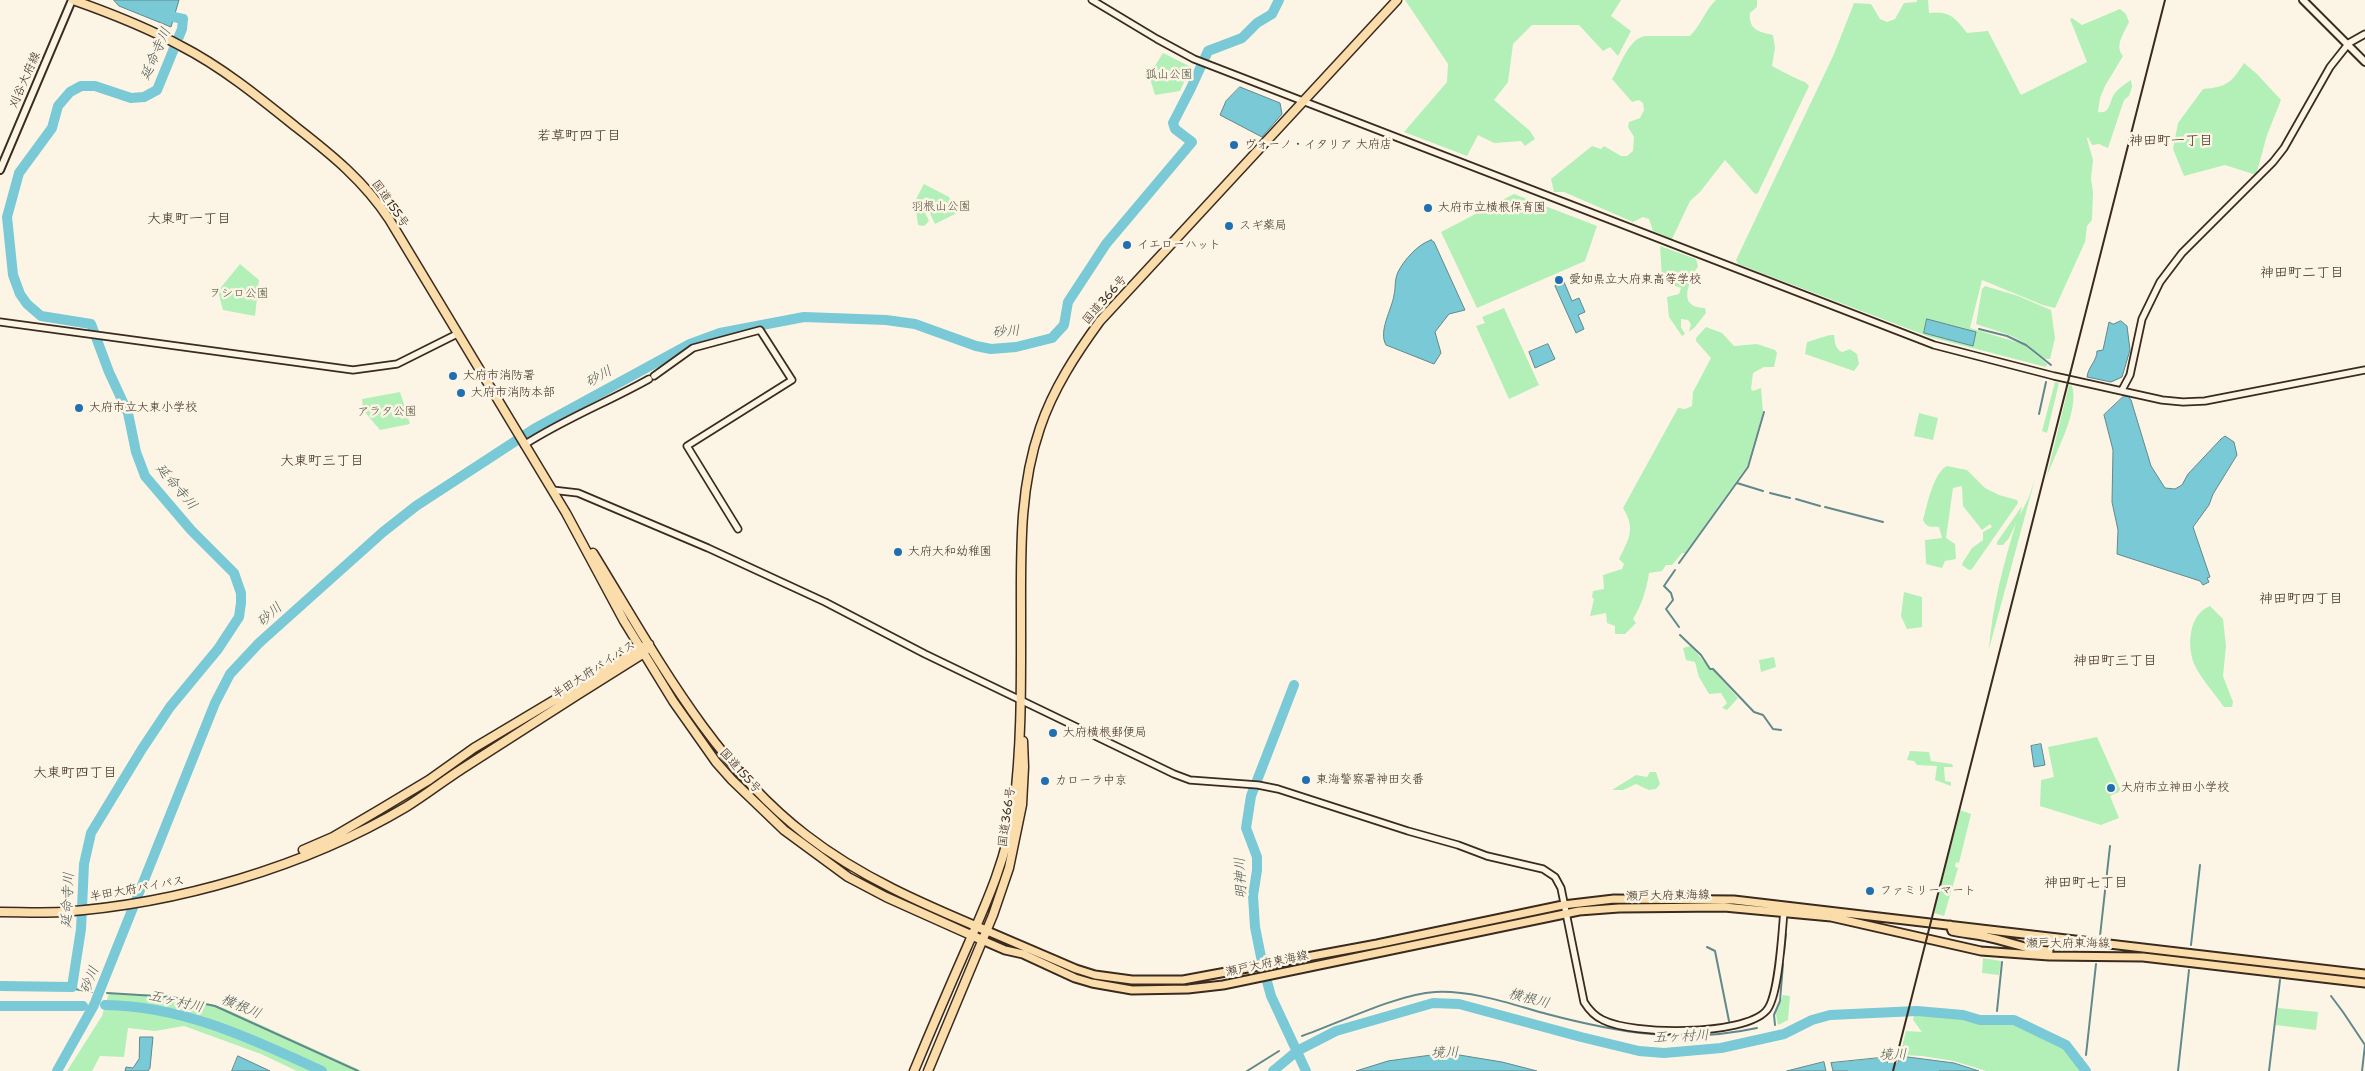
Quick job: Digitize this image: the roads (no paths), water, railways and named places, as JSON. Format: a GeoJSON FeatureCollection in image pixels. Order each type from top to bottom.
{"type":"FeatureCollection","features":[{"type":"Feature","properties":{"kind":"highway","name":"国道155号"},"geometry":{"type":"LineString","coordinates":[[73,0],[122,18],[182,46],[261,100],[350,170],[380,205],[578,534],[642,650],[682,716],[711,756],[732,780],[784,830],[848,877],[886,898],[982,940]]}},
{"type":"Feature","properties":{"kind":"highway","name":"国道366号"},"geometry":{"type":"LineString","coordinates":[[985,930],[1009,868],[1022,805],[1024,767],[1021,701],[1020,539],[1028,468],[1040,427],[1054,394],[1070,365],[1100,321],[1397,0]]}},
{"type":"Feature","properties":{"kind":"highway","name":"国道155号"},"geometry":{"type":"LineString","coordinates":[[578,534],[593,554],[649,644],[719,746],[754,787],[788,820],[833,855],[868,876],[985,930]]}},
{"type":"Feature","properties":{"kind":"highway","name":"半田大府パイパス"},"geometry":{"type":"LineString","coordinates":[[0,912],[61,912],[133,904],[168,897],[247,875],[333,837],[356,824],[429,780],[474,748],[642,650],[649,644]]}},
{"type":"Feature","properties":{"kind":"highway","name":"国道366号"},"geometry":{"type":"LineString","coordinates":[[976,926],[1000,865],[1012,815],[1021,701]]}},
{"type":"Feature","properties":{"kind":"highway"},"geometry":{"type":"LineString","coordinates":[[914,1071],[976,926]]}},
{"type":"Feature","properties":{"kind":"highway"},"geometry":{"type":"LineString","coordinates":[[928,1071],[985,930]]}},
{"type":"Feature","properties":{"kind":"main road","name":"刈谷大府線"},"geometry":{"type":"LineString","coordinates":[[0,170],[73,0]]}},
{"type":"Feature","properties":{"kind":"main road"},"geometry":{"type":"LineString","coordinates":[[2303,0],[2349,43],[2365,62]]}},
{"type":"Feature","properties":{"kind":"main road","name":"瀬戸大府東海線"},"geometry":{"type":"LineString","coordinates":[[985,930],[1076,969],[1108,977],[1132,980],[1183,980],[1282,962],[1563,905],[1614,899],[1734,900],[2365,974]]}},
{"type":"Feature","properties":{"kind":"main road","name":"瀬戸大府東海線"},"geometry":{"type":"LineString","coordinates":[[982,940],[1005,950],[1023,954],[1075,978],[1116,988],[1188,989],[1252,979],[1566,914],[1620,908],[1724,907],[1831,917],[1981,952],[2010,955],[2143,957],[2365,983]]}},
{"type":"Feature","properties":{"kind":"main road"},"geometry":{"type":"LineString","coordinates":[[1950,925],[1952,930],[1962,934],[1988,937],[2026,949],[2062,952],[2076,956]]}},
{"type":"Feature","properties":{"kind":"street"},"geometry":{"type":"LineString","coordinates":[[1092,0],[1157,40],[1198,60],[1934,346],[2054,376],[2162,400],[2183,402],[2205,401],[2365,370]]}},
{"type":"Feature","properties":{"kind":"street"},"geometry":{"type":"LineString","coordinates":[[2122,390],[2130,375],[2142,319],[2160,282],[2182,253],[2278,155],[2330,67],[2349,43],[2365,34]]}},
{"type":"Feature","properties":{"kind":"street"},"geometry":{"type":"LineString","coordinates":[[0,322],[353,370],[397,364],[457,334]]}},
{"type":"Feature","properties":{"kind":"street"},"geometry":{"type":"LineString","coordinates":[[524,444],[554,426],[612,400],[651,377],[693,348],[705,343],[760,330],[792,380],[687,446],[738,529]]}},
{"type":"Feature","properties":{"kind":"street"},"geometry":{"type":"LineString","coordinates":[[552,490],[578,492],[708,548],[825,602],[1021,701],[1190,780],[1258,785],[1278,789],[1458,845],[1487,856],[1543,869],[1555,877],[1559,884],[1582,992],[1588,1009],[1604,1021],[1632,1027],[1686,1030],[1721,1029],[1738,1026],[1759,1017],[1771,1004],[1776,982],[1785,905]]}},
{"type":"Feature","properties":{"kind":"water"},"geometry":{"type":"Polygon","coordinates":[[[114,0],[179,0],[171,27],[119,6],[114,0]]]}},
{"type":"Feature","properties":{"kind":"water"},"geometry":{"type":"Polygon","coordinates":[[[1240,87],[1280,103],[1282,114],[1262,137],[1220,115],[1226,101],[1240,87]]]}},
{"type":"Feature","properties":{"kind":"water"},"geometry":{"type":"Polygon","coordinates":[[[1431,240],[1434,242],[1465,310],[1449,314],[1435,332],[1441,353],[1434,364],[1386,345],[1384,339],[1384,327],[1393,301],[1398,272],[1412,253],[1421,245],[1431,240]]]}},
{"type":"Feature","properties":{"kind":"water"},"geometry":{"type":"Polygon","coordinates":[[[1564,282],[1572,301],[1579,298],[1585,312],[1578,315],[1584,329],[1576,333],[1555,286],[1564,282]]]}},
{"type":"Feature","properties":{"kind":"water"},"geometry":{"type":"Polygon","coordinates":[[[1927,319],[1976,332],[1973,346],[1924,333],[1927,319]]]}},
{"type":"Feature","properties":{"kind":"water"},"geometry":{"type":"Polygon","coordinates":[[[2121,321],[2127,326],[2130,350],[2122,377],[2111,382],[2087,377],[2096,358],[2097,351],[2103,350],[2109,322],[2113,324],[2121,321]]]}},
{"type":"Feature","properties":{"kind":"water"},"geometry":{"type":"Polygon","coordinates":[[[1548,344],[1555,359],[1535,368],[1529,352],[1548,344]]]}},
{"type":"Feature","properties":{"kind":"water"},"geometry":{"type":"Polygon","coordinates":[[[2124,396],[2128,396],[2131,400],[2151,466],[2165,488],[2175,489],[2182,485],[2188,474],[2225,436],[2234,442],[2237,455],[2213,494],[2209,505],[2193,527],[2210,577],[2207,578],[2209,582],[2203,585],[2200,581],[2117,554],[2118,530],[2112,502],[2113,450],[2104,415],[2124,396]]]}},
{"type":"Feature","properties":{"kind":"water"},"geometry":{"type":"Polygon","coordinates":[[[2041,744],[2045,765],[2034,767],[2031,746],[2041,744]]]}},
{"type":"Feature","properties":{"kind":"water"},"geometry":{"type":"Polygon","coordinates":[[[140,1037],[153,1037],[150,1068],[148,1071],[125,1071],[126,1067],[133,1068],[139,1059],[140,1037]]]}},
{"type":"Feature","properties":{"kind":"water"},"geometry":{"type":"Polygon","coordinates":[[[1447,1053],[1502,1062],[1537,1071],[1356,1071],[1388,1061],[1447,1053]]]}},
{"type":"Feature","properties":{"kind":"water"},"geometry":{"type":"Polygon","coordinates":[[[238,1056],[270,1071],[232,1071],[238,1056]]]}},
{"type":"Feature","properties":{"kind":"water"},"geometry":{"type":"Polygon","coordinates":[[[1900,1056],[1954,1063],[1979,1071],[1896,1071],[1900,1056]]]}},
{"type":"Feature","properties":{"kind":"water"},"geometry":{"type":"Polygon","coordinates":[[[1889,1057],[1885,1071],[1833,1071],[1831,1063],[1889,1057]]]}},
{"type":"Feature","properties":{"kind":"water"},"geometry":{"type":"Polygon","coordinates":[[[1824,1062],[1826,1071],[1787,1071],[1824,1062]]]}},
{"type":"Feature","properties":{"kind":"waterway","name":"砂川"},"geometry":{"type":"LineString","coordinates":[[57,1071],[94,1005],[215,703],[230,674],[259,643],[383,532],[416,506],[534,429],[690,344],[720,333],[804,317],[886,320],[915,324],[976,346],[991,349],[1016,347],[1052,338],[1064,325],[1068,302],[1106,244],[1192,142],[1175,129],[1173,123],[1208,51],[1242,38],[1257,23],[1272,14],[1279,0]]}},
{"type":"Feature","properties":{"kind":"waterway","name":"延命寺川"},"geometry":{"type":"LineString","coordinates":[[0,986],[72,987],[81,929],[84,864],[91,833],[170,707],[218,649],[239,617],[241,593],[234,573],[191,530],[145,476],[136,452],[128,413],[109,372],[91,324],[41,316],[27,304],[20,294],[13,275],[7,217],[19,173],[52,128],[58,106],[70,92],[81,86],[95,86],[131,98],[144,97],[157,90],[182,29],[183,19],[174,17]]}},
{"type":"Feature","properties":{"kind":"waterway"},"geometry":{"type":"LineString","coordinates":[[1979,329],[2007,336],[2026,345],[2051,365]]}},
{"type":"Feature","properties":{"kind":"waterway"},"geometry":{"type":"LineString","coordinates":[[2039,414],[2046,382]]}},
{"type":"Feature","properties":{"kind":"waterway"},"geometry":{"type":"LineString","coordinates":[[1679,563],[1748,467],[1764,412]]}},
{"type":"Feature","properties":{"kind":"waterway"},"geometry":{"type":"LineString","coordinates":[[1737,483],[1763,491]]}},
{"type":"Feature","properties":{"kind":"waterway"},"geometry":{"type":"LineString","coordinates":[[1770,493],[1790,498]]}},
{"type":"Feature","properties":{"kind":"waterway"},"geometry":{"type":"LineString","coordinates":[[1796,499],[1820,506]]}},
{"type":"Feature","properties":{"kind":"waterway"},"geometry":{"type":"LineString","coordinates":[[1825,507],[1883,522]]}},
{"type":"Feature","properties":{"kind":"waterway"},"geometry":{"type":"LineString","coordinates":[[1675,570],[1664,586],[1671,593],[1673,600],[1666,609],[1679,627]]}},
{"type":"Feature","properties":{"kind":"waterway"},"geometry":{"type":"LineString","coordinates":[[1680,635],[1701,655],[1710,669],[1713,669],[1754,712],[1763,715],[1773,729],[1781,730]]}},
{"type":"Feature","properties":{"kind":"waterway","name":"明神川"},"geometry":{"type":"LineString","coordinates":[[1294,685],[1251,796],[1246,828],[1257,857],[1253,896],[1255,927],[1263,967],[1271,996],[1306,1071]]}},
{"type":"Feature","properties":{"kind":"waterway"},"geometry":{"type":"LineString","coordinates":[[2100,936],[2110,846]]}},
{"type":"Feature","properties":{"kind":"waterway"},"geometry":{"type":"LineString","coordinates":[[2191,945],[2200,865]]}},
{"type":"Feature","properties":{"kind":"waterway","name":"横根川"},"geometry":{"type":"LineString","coordinates":[[1784,953],[1786,934]]}},
{"type":"Feature","properties":{"kind":"waterway"},"geometry":{"type":"LineString","coordinates":[[1707,947],[1715,951],[1729,1021]]}},
{"type":"Feature","properties":{"kind":"waterway"},"geometry":{"type":"LineString","coordinates":[[1997,1011],[2002,962]]}},
{"type":"Feature","properties":{"kind":"waterway","name":"横根川"},"geometry":{"type":"LineString","coordinates":[[1775,1025],[1774,1015],[1780,1001],[1783,964]]}},
{"type":"Feature","properties":{"kind":"waterway"},"geometry":{"type":"LineString","coordinates":[[2086,1055],[2096,964]]}},
{"type":"Feature","properties":{"kind":"waterway"},"geometry":{"type":"LineString","coordinates":[[2178,1071],[2189,970]]}},
{"type":"Feature","properties":{"kind":"waterway"},"geometry":{"type":"LineString","coordinates":[[2269,1071],[2280,980]]}},
{"type":"Feature","properties":{"kind":"waterway","name":"横根川"},"geometry":{"type":"LineString","coordinates":[[69,988],[92,992]]}},
{"type":"Feature","properties":{"kind":"waterway","name":"横根川"},"geometry":{"type":"LineString","coordinates":[[1302,1036],[1386,1003],[1435,992],[1477,995],[1574,1021],[1651,1034],[1703,1035],[1757,1028]]}},
{"type":"Feature","properties":{"kind":"waterway","name":"横根川"},"geometry":{"type":"LineString","coordinates":[[107,993],[172,997],[215,1006],[358,1071]]}},
{"type":"Feature","properties":{"kind":"waterway"},"geometry":{"type":"LineString","coordinates":[[2331,996],[2365,1045],[2362,1071]]}},
{"type":"Feature","properties":{"kind":"waterway","name":"五ヶ村川"},"geometry":{"type":"LineString","coordinates":[[1273,1071],[1297,1051],[1336,1031],[1433,1003],[1459,1004],[1639,1051],[1664,1053],[1721,1048],[1784,1034],[1812,1020],[1830,1015],[1917,1011],[1963,1015],[1980,1020],[2014,1020],[2066,1045],[2086,1071]]}},
{"type":"Feature","properties":{"kind":"waterway","name":"五ヶ村川"},"geometry":{"type":"LineString","coordinates":[[105,1005],[162,1011],[217,1026],[270,1047],[322,1071]]}},
{"type":"Feature","properties":{"kind":"waterway","name":"五ヶ村川"},"geometry":{"type":"LineString","coordinates":[[0,1006],[83,1006]]}},
{"type":"Feature","properties":{"kind":"waterway","name":"横根川"},"geometry":{"type":"LineString","coordinates":[[1247,1071],[1279,1051]]}},
{"type":"Feature","properties":{"kind":"waterway","name":"五ヶ村川"},"geometry":{"type":"LineString","coordinates":[[2078,1061],[2082,1059]]}},
{"type":"Feature","properties":{"kind":"waterway","name":"境川"},"geometry":{"type":"LineString","coordinates":[[1853,1071],[1874,1068],[1934,1071]]}},
{"type":"Feature","properties":{"kind":"railway"},"geometry":{"type":"LineString","coordinates":[[1893,1071],[2165,0]]}},
{"type":"Feature","properties":{"kind":"place","name":"ヴォーノ・イタリア 大府店"},"geometry":{"type":"Point","coordinates":[1234,145]}},
{"type":"Feature","properties":{"kind":"place","name":"大府市立横根保育園"},"geometry":{"type":"Point","coordinates":[1428,208]}},
{"type":"Feature","properties":{"kind":"place","name":"スギ薬局"},"geometry":{"type":"Point","coordinates":[1229,226]}},
{"type":"Feature","properties":{"kind":"place","name":"イエローハット"},"geometry":{"type":"Point","coordinates":[1127,245]}},
{"type":"Feature","properties":{"kind":"place","name":"愛知県立大府東高等学校"},"geometry":{"type":"Point","coordinates":[1559,280]}},
{"type":"Feature","properties":{"kind":"place","name":"大府市消防署"},"geometry":{"type":"Point","coordinates":[453,376]}},
{"type":"Feature","properties":{"kind":"place","name":"大府市消防本部"},"geometry":{"type":"Point","coordinates":[461,393]}},
{"type":"Feature","properties":{"kind":"place","name":"大府市立大東小学校"},"geometry":{"type":"Point","coordinates":[79,408]}},
{"type":"Feature","properties":{"kind":"place","name":"大府大和幼稚園"},"geometry":{"type":"Point","coordinates":[898,552]}},
{"type":"Feature","properties":{"kind":"place","name":"大府横根郵便局"},"geometry":{"type":"Point","coordinates":[1053,733]}},
{"type":"Feature","properties":{"kind":"place","name":"東海警察署神田交番"},"geometry":{"type":"Point","coordinates":[1306,780]}},
{"type":"Feature","properties":{"kind":"place","name":"カローラ中京"},"geometry":{"type":"Point","coordinates":[1045,781]}},
{"type":"Feature","properties":{"kind":"place","name":"大府市立神田小学校"},"geometry":{"type":"Point","coordinates":[2111,788]}},
{"type":"Feature","properties":{"kind":"place","name":"ファミリーマート"},"geometry":{"type":"Point","coordinates":[1870,891]}},
{"type":"Feature","properties":{"kind":"district","name":"若草町四丁目"},"geometry":{"type":"Point","coordinates":[579,136]}},
{"type":"Feature","properties":{"kind":"district","name":"神田町一丁目"},"geometry":{"type":"Point","coordinates":[2171,141]}},
{"type":"Feature","properties":{"kind":"district","name":"大東町一丁目"},"geometry":{"type":"Point","coordinates":[189,219]}},
{"type":"Feature","properties":{"kind":"district","name":"神田町二丁目"},"geometry":{"type":"Point","coordinates":[2302,273]}},
{"type":"Feature","properties":{"kind":"district","name":"大東町三丁目"},"geometry":{"type":"Point","coordinates":[322,461]}},
{"type":"Feature","properties":{"kind":"district","name":"神田町四丁目"},"geometry":{"type":"Point","coordinates":[2301,599]}},
{"type":"Feature","properties":{"kind":"district","name":"神田町三丁目"},"geometry":{"type":"Point","coordinates":[2115,661]}},
{"type":"Feature","properties":{"kind":"district","name":"大東町四丁目"},"geometry":{"type":"Point","coordinates":[75,773]}},
{"type":"Feature","properties":{"kind":"district","name":"神田町七丁目"},"geometry":{"type":"Point","coordinates":[2086,883]}},
{"type":"Feature","properties":{"kind":"park label","name":"狐山公園"},"geometry":{"type":"Point","coordinates":[1169,75]}},
{"type":"Feature","properties":{"kind":"park label","name":"羽根山公園"},"geometry":{"type":"Point","coordinates":[941,207]}},
{"type":"Feature","properties":{"kind":"park label","name":"ヲシロ公園"},"geometry":{"type":"Point","coordinates":[239,294]}},
{"type":"Feature","properties":{"kind":"park label","name":"アラタ公園"},"geometry":{"type":"Point","coordinates":[387,412]}}]}
